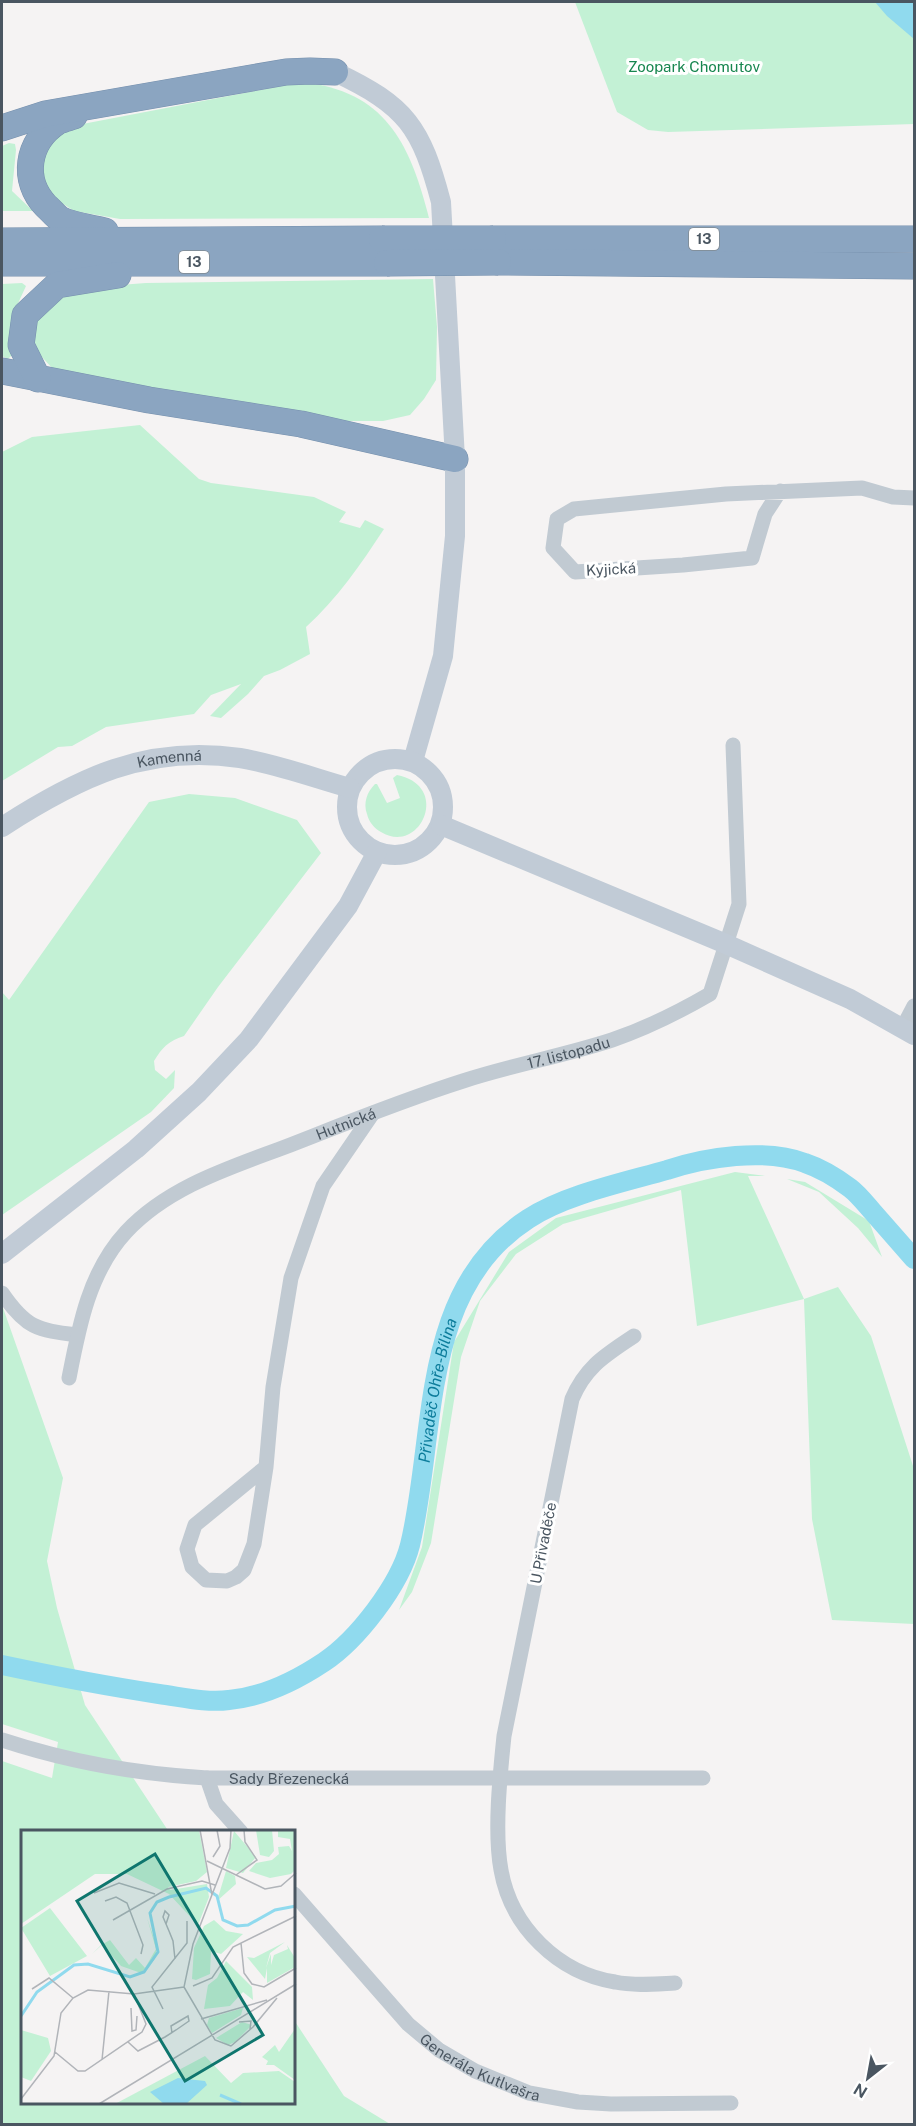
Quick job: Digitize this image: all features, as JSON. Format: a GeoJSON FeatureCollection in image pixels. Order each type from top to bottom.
{"type":"FeatureCollection","features":[{"type":"Feature","properties":{"kind":"highway"},"geometry":{"type":"LineString","coordinates":[[2,128],[45,114],[286,72],[335,72]]}},
{"type":"Feature","properties":{"kind":"highway"},"geometry":{"type":"LineString","coordinates":[[100,106],[58,122],[40,136],[32,152],[29,169],[32,185],[42,201],[60,219],[142,239]]}},
{"type":"Feature","properties":{"kind":"highway","name":"13"},"geometry":{"type":"LineString","coordinates":[[2,241],[142,239],[385,251]]}},
{"type":"Feature","properties":{"kind":"highway","name":"13"},"geometry":{"type":"LineString","coordinates":[[2,263],[188,262],[385,251],[915,239]]}},
{"type":"Feature","properties":{"kind":"highway","name":"13"},"geometry":{"type":"LineString","coordinates":[[495,250],[915,266]]}},
{"type":"Feature","properties":{"kind":"highway"},"geometry":{"type":"LineString","coordinates":[[38,379],[21,345],[25,315],[57,285],[188,262]]}},
{"type":"Feature","properties":{"kind":"highway"},"geometry":{"type":"LineString","coordinates":[[2,370],[149,400],[301,424],[455,459]]}},
{"type":"Feature","properties":{"kind":"street"},"geometry":{"type":"LineString","coordinates":[[335,72],[382,97],[403,115],[420,139],[432,168],[441,202],[455,459],[454,536],[443,656],[413,761]]}},
{"type":"Feature","properties":{"kind":"street","name":"Kyjická"},"geometry":{"type":"LineString","coordinates":[[780,491],[765,514],[752,558],[575,572],[553,548],[557,519],[574,509],[726,494],[780,491],[862,488],[893,497],[915,498]]}},
{"type":"Feature","properties":{"kind":"street","name":"17. listopadu"},"geometry":{"type":"LineString","coordinates":[[373,1113],[464,1081],[612,1040],[670,1017],[710,994],[740,904],[733,745]]}},
{"type":"Feature","properties":{"kind":"street","name":"Kamenná"},"geometry":{"type":"LineString","coordinates":[[2,827],[78,783],[108,770],[150,759],[193,755],[240,758],[350,788]]}},
{"type":"Feature","properties":{"kind":"street"},"geometry":{"type":"LineString","coordinates":[[383,760],[413,761],[426,769],[440,788],[444,810],[441,825],[433,838],[414,851],[392,856],[376,852],[363,844],[348,818],[346,803],[350,788],[369,766],[383,760]]}},
{"type":"Feature","properties":{"kind":"street"},"geometry":{"type":"LineString","coordinates":[[441,825],[850,999],[909,1031],[915,1006]]}},
{"type":"Feature","properties":{"kind":"street"},"geometry":{"type":"LineString","coordinates":[[2,1254],[136,1149],[199,1092],[249,1039],[348,906],[376,852]]}},
{"type":"Feature","properties":{"kind":"street","name":"Hutnická"},"geometry":{"type":"LineString","coordinates":[[69,1377],[87,1298],[98,1273],[117,1243],[141,1219],[177,1192],[221,1171],[373,1113]]}},
{"type":"Feature","properties":{"kind":"street","name":"Hutnická"},"geometry":{"type":"LineString","coordinates":[[266,1467],[195,1525],[187,1549],[192,1567],[206,1580],[227,1581],[236,1577],[244,1570],[254,1544],[266,1467],[273,1387],[291,1278],[323,1186],[373,1113]]}},
{"type":"Feature","properties":{"kind":"street"},"geometry":{"type":"LineString","coordinates":[[2,1293],[17,1314],[33,1326],[48,1331],[77,1335]]}},
{"type":"Feature","properties":{"kind":"street","name":"U Přivaděče"},"geometry":{"type":"LineString","coordinates":[[500,1777],[504,1736],[572,1399],[578,1385],[594,1364],[634,1336]]}},
{"type":"Feature","properties":{"kind":"street","name":"Sady Březenecká"},"geometry":{"type":"LineString","coordinates":[[2,1740],[80,1762],[165,1775],[207,1778],[703,1778]]}},
{"type":"Feature","properties":{"kind":"street"},"geometry":{"type":"LineString","coordinates":[[500,1777],[498,1852],[501,1870],[512,1905],[532,1935],[561,1961],[590,1976],[629,1984],[675,1983]]}},
{"type":"Feature","properties":{"kind":"street"},"geometry":{"type":"LineString","coordinates":[[207,1778],[216,1804],[239,1830]]}},
{"type":"Feature","properties":{"kind":"street","name":"Generála Kutlvašra"},"geometry":{"type":"LineString","coordinates":[[296,1896],[408,2024],[439,2050],[484,2076],[529,2093],[578,2102],[730,2103]]}},
{"type":"Feature","properties":{"kind":"green space","name":"Zoopark Chomutov"},"geometry":{"type":"Polygon","coordinates":[[[575,2],[914,2],[914,124],[668,132],[648,130],[617,112],[575,2]]]}},
{"type":"Feature","properties":{"kind":"green space"},"geometry":{"type":"Polygon","coordinates":[[[309,83],[336,89],[359,99],[377,112],[392,129],[404,148],[414,169],[429,218],[120,219],[74,211],[51,196],[39,173],[46,143],[67,127],[286,85],[309,83]]]}},
{"type":"Feature","properties":{"kind":"green space"},"geometry":{"type":"Polygon","coordinates":[[[9,143],[15,144],[16,150],[12,191],[33,211],[2,211],[2,146],[9,143]]]}},
{"type":"Feature","properties":{"kind":"green space"},"geometry":{"type":"Polygon","coordinates":[[[433,279],[437,327],[436,380],[410,415],[383,421],[339,421],[54,370],[40,355],[34,340],[37,321],[60,296],[93,287],[146,283],[433,279]]]}},
{"type":"Feature","properties":{"kind":"green space"},"geometry":{"type":"Polygon","coordinates":[[[22,283],[26,286],[14,312],[12,355],[8,359],[2,356],[2,284],[22,283]]]}},
{"type":"Feature","properties":{"kind":"green space"},"geometry":{"type":"Polygon","coordinates":[[[140,425],[199,479],[211,483],[314,497],[346,512],[339,522],[360,528],[365,520],[384,529],[338,593],[306,627],[310,654],[264,676],[221,718],[210,716],[241,684],[211,695],[194,714],[106,727],[72,746],[58,747],[2,781],[2,452],[32,437],[140,425]]]}},
{"type":"Feature","properties":{"kind":"green space"},"geometry":{"type":"Polygon","coordinates":[[[397,775],[414,782],[423,792],[426,804],[424,817],[418,827],[408,835],[395,837],[374,827],[365,806],[368,794],[375,784],[387,803],[400,798],[393,778],[397,775]]]}},
{"type":"Feature","properties":{"kind":"green space"},"geometry":{"type":"Polygon","coordinates":[[[189,794],[235,798],[297,820],[321,853],[218,987],[184,1036],[166,1045],[154,1061],[155,1070],[166,1079],[175,1070],[174,1088],[151,1112],[2,1215],[2,992],[9,1000],[149,802],[189,794]]]}},
{"type":"Feature","properties":{"kind":"green space"},"geometry":{"type":"Polygon","coordinates":[[[735,1172],[765,1176],[748,1176],[804,1299],[697,1326],[681,1190],[563,1224],[516,1254],[480,1301],[461,1357],[431,1543],[412,1592],[399,1610],[422,1547],[454,1342],[509,1252],[556,1218],[735,1172]]]}},
{"type":"Feature","properties":{"kind":"green space"},"geometry":{"type":"Polygon","coordinates":[[[787,1179],[805,1182],[869,1221],[882,1257],[858,1228],[819,1192],[787,1179]]]}},
{"type":"Feature","properties":{"kind":"green space"},"geometry":{"type":"Polygon","coordinates":[[[838,1287],[871,1336],[914,1469],[914,1624],[832,1620],[812,1519],[804,1299],[838,1287]]]}},
{"type":"Feature","properties":{"kind":"green space"},"geometry":{"type":"Polygon","coordinates":[[[2,1305],[63,1478],[47,1561],[57,1608],[85,1705],[168,1830],[21,1830],[21,2105],[296,2105],[296,2023],[344,2096],[390,2124],[2,2124],[2,1761],[52,1778],[58,1742],[2,1724],[2,1305]]]}},
{"type":"Feature","properties":{"kind":"water"},"geometry":{"type":"Polygon","coordinates":[[[875,2],[914,2],[914,39],[887,16],[875,2]]]}},
{"type":"Feature","properties":{"kind":"waterway","name":"Přivaděč Ohře-Bílina"},"geometry":{"type":"LineString","coordinates":[[2,1665],[139,1691],[220,1701],[254,1695],[279,1687],[314,1669],[337,1652],[376,1610],[405,1561],[418,1502],[438,1367],[449,1324],[467,1284],[492,1249],[528,1219],[543,1210],[595,1190],[699,1161],[754,1155],[789,1158],[817,1168],[850,1188],[914,1259]]}}]}
